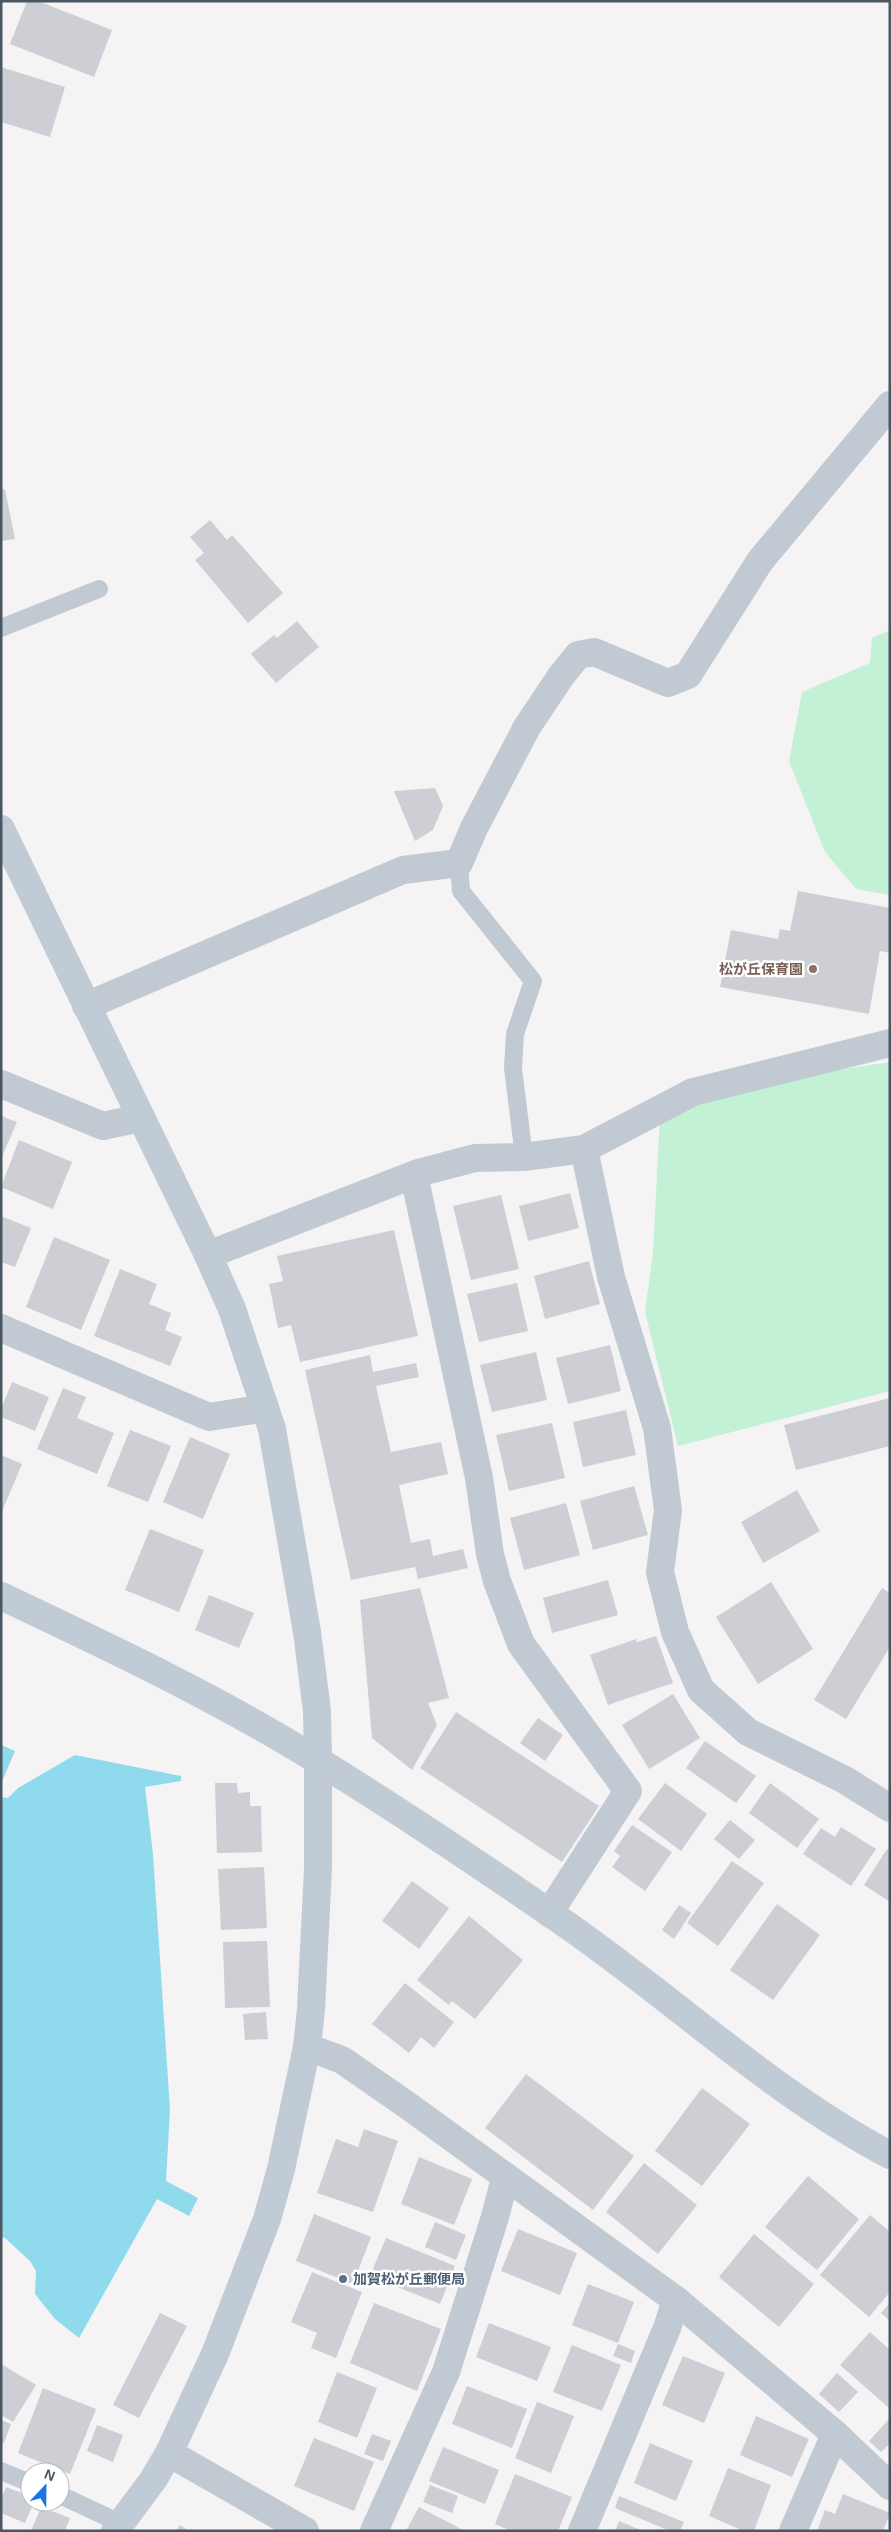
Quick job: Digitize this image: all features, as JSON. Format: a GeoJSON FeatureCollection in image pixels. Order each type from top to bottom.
{"type":"FeatureCollection","features":[{"type":"Feature","properties":{"kind":"street"},"geometry":{"type":"LineString","coordinates":[[86,1006],[403,870],[459,863],[474,828],[528,727],[561,676],[578,655],[594,652],[668,683],[688,675],[760,561],[890,405]]}},
{"type":"Feature","properties":{"kind":"street"},"geometry":{"type":"LineString","coordinates":[[1,829],[208,1255],[232,1309],[272,1429],[307,1632],[317,1711],[318,1868],[307,2047],[281,2168],[267,2219],[215,2354],[154,2480],[118,2527]]}},
{"type":"Feature","properties":{"kind":"street"},"geometry":{"type":"LineString","coordinates":[[208,1255],[414,1175],[476,1158],[524,1156],[584,1149],[693,1092],[890,1043]]}},
{"type":"Feature","properties":{"kind":"street"},"geometry":{"type":"LineString","coordinates":[[1,1084],[103,1126],[140,1118]]}},
{"type":"Feature","properties":{"kind":"street"},"geometry":{"type":"LineString","coordinates":[[584,1149],[611,1277],[657,1428],[668,1510],[660,1572],[675,1632],[701,1690],[748,1732],[845,1780],[890,1808]]}},
{"type":"Feature","properties":{"kind":"street"},"geometry":{"type":"LineString","coordinates":[[414,1175],[479,1478],[490,1554],[497,1581],[521,1644],[628,1790],[549,1913]]}},
{"type":"Feature","properties":{"kind":"street"},"geometry":{"type":"LineString","coordinates":[[1,1328],[209,1417],[265,1408]]}},
{"type":"Feature","properties":{"kind":"street"},"geometry":{"type":"LineString","coordinates":[[1,1596],[73,1630],[217,1704],[318,1761],[475,1862],[549,1913],[807,2104],[890,2155]]}},
{"type":"Feature","properties":{"kind":"street"},"geometry":{"type":"LineString","coordinates":[[307,2047],[342,2060],[676,2300],[835,2434],[890,2486]]}},
{"type":"Feature","properties":{"kind":"street"},"geometry":{"type":"LineString","coordinates":[[374,2531],[446,2372],[495,2218],[505,2178]]}},
{"type":"Feature","properties":{"kind":"street"},"geometry":{"type":"LineString","coordinates":[[582,2531],[667,2328],[676,2300]]}},
{"type":"Feature","properties":{"kind":"street"},"geometry":{"type":"LineString","coordinates":[[793,2531],[835,2434]]}},
{"type":"Feature","properties":{"kind":"street"},"geometry":{"type":"LineString","coordinates":[[168,2453],[298,2529]]}},
{"type":"Feature","properties":{"kind":"lane"},"geometry":{"type":"LineString","coordinates":[[1,628],[99,589]]}},
{"type":"Feature","properties":{"kind":"lane"},"geometry":{"type":"LineString","coordinates":[[459,863],[461,891],[533,982],[515,1034],[513,1068],[524,1156]]}},
{"type":"Feature","properties":{"kind":"lane"},"geometry":{"type":"LineString","coordinates":[[1,2471],[20,2479]]}},
{"type":"Feature","properties":{"kind":"lane"},"geometry":{"type":"LineString","coordinates":[[70,2501],[118,2527]]}},
{"type":"Feature","properties":{"kind":"green space"},"geometry":{"type":"Polygon","coordinates":[[[890,630],[890,895],[856,889],[825,852],[789,761],[802,692],[870,663],[872,638],[890,630]]]}},
{"type":"Feature","properties":{"kind":"green space"},"geometry":{"type":"Polygon","coordinates":[[[890,1062],[890,1391],[678,1446],[645,1312],[653,1252],[660,1115],[804,1075],[890,1062]]]}},
{"type":"Feature","properties":{"kind":"water"},"geometry":{"type":"Polygon","coordinates":[[[1,1745],[15,1751],[1,1784],[1,1745]]]}},
{"type":"Feature","properties":{"kind":"water"},"geometry":{"type":"Polygon","coordinates":[[[75,1755],[181,1776],[181,1781],[145,1787],[153,1854],[170,2110],[166,2181],[198,2198],[189,2216],[157,2199],[79,2338],[55,2319],[35,2294],[36,2271],[30,2261],[5,2238],[1,2237],[1,1797],[8,1798],[18,1788],[75,1755]]]}},
{"type":"Feature","properties":{"kind":"building"},"geometry":{"type":"Polygon","coordinates":[[[27,1],[38,1],[112,30],[94,77],[10,44],[27,1]]]}},
{"type":"Feature","properties":{"kind":"building"},"geometry":{"type":"Polygon","coordinates":[[[1,67],[65,87],[50,137],[1,122],[1,67]]]}},
{"type":"Feature","properties":{"kind":"building"},"geometry":{"type":"Polygon","coordinates":[[[5,489],[15,539],[1,541],[1,490],[5,489]]]}},
{"type":"Feature","properties":{"kind":"building"},"geometry":{"type":"Polygon","coordinates":[[[210,520],[227,540],[232,535],[283,593],[248,623],[195,560],[204,553],[190,537],[210,520]]]}},
{"type":"Feature","properties":{"kind":"building"},"geometry":{"type":"Polygon","coordinates":[[[297,621],[319,647],[276,683],[251,654],[274,635],[277,638],[297,621]]]}},
{"type":"Feature","properties":{"kind":"building"},"geometry":{"type":"Polygon","coordinates":[[[435,788],[443,806],[433,830],[415,841],[394,791],[435,788]]]}},
{"type":"Feature","properties":{"kind":"building"},"geometry":{"type":"Polygon","coordinates":[[[798,891],[890,908],[890,953],[880,951],[869,1014],[720,987],[731,930],[778,939],[780,929],[790,931],[798,891]]]}},
{"type":"Feature","properties":{"kind":"building"},"geometry":{"type":"Polygon","coordinates":[[[1,1116],[17,1122],[1,1159],[1,1116]]]}},
{"type":"Feature","properties":{"kind":"building"},"geometry":{"type":"Polygon","coordinates":[[[19,1140],[72,1162],[53,1209],[1,1187],[19,1140]]]}},
{"type":"Feature","properties":{"kind":"building"},"geometry":{"type":"Polygon","coordinates":[[[570,1193],[579,1228],[528,1241],[519,1206],[570,1193]]]}},
{"type":"Feature","properties":{"kind":"building"},"geometry":{"type":"Polygon","coordinates":[[[501,1195],[519,1269],[471,1280],[453,1206],[501,1195]]]}},
{"type":"Feature","properties":{"kind":"building"},"geometry":{"type":"Polygon","coordinates":[[[1,1216],[31,1228],[15,1267],[1,1262],[1,1216]]]}},
{"type":"Feature","properties":{"kind":"building"},"geometry":{"type":"Polygon","coordinates":[[[394,1230],[418,1336],[300,1362],[291,1325],[278,1328],[269,1284],[283,1281],[277,1256],[394,1230]]]}},
{"type":"Feature","properties":{"kind":"building"},"geometry":{"type":"Polygon","coordinates":[[[54,1237],[110,1260],[81,1330],[26,1307],[54,1237]]]}},
{"type":"Feature","properties":{"kind":"building"},"geometry":{"type":"Polygon","coordinates":[[[589,1261],[600,1304],[545,1319],[534,1276],[589,1261]]]}},
{"type":"Feature","properties":{"kind":"building"},"geometry":{"type":"Polygon","coordinates":[[[120,1269],[157,1284],[149,1304],[171,1313],[165,1330],[182,1337],[170,1366],[94,1336],[120,1269]]]}},
{"type":"Feature","properties":{"kind":"building"},"geometry":{"type":"Polygon","coordinates":[[[517,1283],[528,1331],[479,1342],[467,1294],[517,1283]]]}},
{"type":"Feature","properties":{"kind":"building"},"geometry":{"type":"Polygon","coordinates":[[[610,1345],[621,1391],[568,1404],[556,1358],[610,1345]]]}},
{"type":"Feature","properties":{"kind":"building"},"geometry":{"type":"Polygon","coordinates":[[[536,1352],[547,1400],[492,1412],[480,1365],[536,1352]]]}},
{"type":"Feature","properties":{"kind":"building"},"geometry":{"type":"Polygon","coordinates":[[[370,1355],[373,1372],[416,1363],[419,1377],[376,1386],[391,1452],[441,1442],[448,1474],[399,1485],[411,1543],[430,1539],[433,1556],[463,1549],[468,1568],[418,1579],[415,1567],[351,1580],[305,1370],[370,1355]]]}},
{"type":"Feature","properties":{"kind":"building"},"geometry":{"type":"Polygon","coordinates":[[[12,1382],[49,1397],[35,1431],[1,1417],[1,1409],[12,1382]]]}},
{"type":"Feature","properties":{"kind":"building"},"geometry":{"type":"Polygon","coordinates":[[[63,1388],[86,1397],[77,1418],[114,1433],[97,1474],[37,1449],[63,1388]]]}},
{"type":"Feature","properties":{"kind":"building"},"geometry":{"type":"Polygon","coordinates":[[[890,1398],[890,1446],[796,1470],[784,1425],[890,1398]]]}},
{"type":"Feature","properties":{"kind":"building"},"geometry":{"type":"Polygon","coordinates":[[[626,1410],[636,1455],[583,1467],[573,1422],[626,1410]]]}},
{"type":"Feature","properties":{"kind":"building"},"geometry":{"type":"Polygon","coordinates":[[[552,1423],[565,1478],[509,1491],[496,1435],[552,1423]]]}},
{"type":"Feature","properties":{"kind":"building"},"geometry":{"type":"Polygon","coordinates":[[[130,1430],[171,1446],[148,1502],[107,1486],[130,1430]]]}},
{"type":"Feature","properties":{"kind":"building"},"geometry":{"type":"Polygon","coordinates":[[[190,1437],[230,1454],[203,1519],[163,1502],[190,1437]]]}},
{"type":"Feature","properties":{"kind":"building"},"geometry":{"type":"Polygon","coordinates":[[[1,1455],[22,1464],[1,1514],[1,1455]]]}},
{"type":"Feature","properties":{"kind":"building"},"geometry":{"type":"Polygon","coordinates":[[[634,1486],[648,1535],[593,1550],[580,1501],[634,1486]]]}},
{"type":"Feature","properties":{"kind":"building"},"geometry":{"type":"Polygon","coordinates":[[[797,1490],[820,1531],[763,1563],[741,1522],[797,1490]]]}},
{"type":"Feature","properties":{"kind":"building"},"geometry":{"type":"Polygon","coordinates":[[[566,1503],[580,1555],[524,1570],[510,1518],[566,1503]]]}},
{"type":"Feature","properties":{"kind":"building"},"geometry":{"type":"Polygon","coordinates":[[[150,1529],[204,1550],[179,1612],[125,1590],[150,1529]]]}},
{"type":"Feature","properties":{"kind":"building"},"geometry":{"type":"Polygon","coordinates":[[[608,1580],[618,1615],[552,1633],[543,1598],[608,1580]]]}},
{"type":"Feature","properties":{"kind":"building"},"geometry":{"type":"Polygon","coordinates":[[[771,1582],[813,1649],[758,1684],[716,1617],[771,1582]]]}},
{"type":"Feature","properties":{"kind":"building"},"geometry":{"type":"Polygon","coordinates":[[[420,1588],[449,1698],[428,1703],[437,1725],[412,1770],[372,1738],[360,1600],[420,1588]]]}},
{"type":"Feature","properties":{"kind":"building"},"geometry":{"type":"Polygon","coordinates":[[[882,1588],[890,1593],[890,1647],[846,1719],[814,1700],[882,1588]]]}},
{"type":"Feature","properties":{"kind":"building"},"geometry":{"type":"Polygon","coordinates":[[[209,1595],[254,1613],[239,1648],[195,1630],[209,1595]]]}},
{"type":"Feature","properties":{"kind":"building"},"geometry":{"type":"Polygon","coordinates":[[[656,1636],[673,1683],[608,1705],[590,1655],[636,1639],[637,1642],[656,1636]]]}},
{"type":"Feature","properties":{"kind":"building"},"geometry":{"type":"Polygon","coordinates":[[[673,1694],[700,1738],[649,1769],[622,1725],[673,1694]]]}},
{"type":"Feature","properties":{"kind":"building"},"geometry":{"type":"Polygon","coordinates":[[[456,1712],[599,1806],[562,1862],[420,1768],[456,1712]]]}},
{"type":"Feature","properties":{"kind":"building"},"geometry":{"type":"Polygon","coordinates":[[[538,1718],[563,1735],[545,1761],[520,1743],[538,1718]]]}},
{"type":"Feature","properties":{"kind":"building"},"geometry":{"type":"Polygon","coordinates":[[[705,1741],[756,1776],[736,1803],[686,1768],[705,1741]]]}},
{"type":"Feature","properties":{"kind":"building"},"geometry":{"type":"Polygon","coordinates":[[[215,1783],[237,1783],[238,1793],[250,1792],[250,1806],[261,1806],[262,1852],[217,1853],[215,1783]]]}},
{"type":"Feature","properties":{"kind":"building"},"geometry":{"type":"Polygon","coordinates":[[[665,1783],[707,1814],[681,1851],[638,1819],[665,1783]]]}},
{"type":"Feature","properties":{"kind":"building"},"geometry":{"type":"Polygon","coordinates":[[[770,1783],[819,1819],[797,1848],[749,1813],[770,1783]]]}},
{"type":"Feature","properties":{"kind":"building"},"geometry":{"type":"Polygon","coordinates":[[[730,1820],[755,1840],[739,1859],[714,1839],[730,1820]]]}},
{"type":"Feature","properties":{"kind":"building"},"geometry":{"type":"Polygon","coordinates":[[[632,1825],[672,1852],[645,1891],[612,1867],[620,1856],[614,1851],[632,1825]]]}},
{"type":"Feature","properties":{"kind":"building"},"geometry":{"type":"Polygon","coordinates":[[[841,1827],[876,1849],[851,1886],[803,1854],[821,1828],[835,1837],[841,1827]]]}},
{"type":"Feature","properties":{"kind":"building"},"geometry":{"type":"Polygon","coordinates":[[[887,1849],[890,1851],[890,1902],[864,1885],[887,1849]]]}},
{"type":"Feature","properties":{"kind":"building"},"geometry":{"type":"Polygon","coordinates":[[[732,1861],[764,1883],[718,1946],[687,1923],[732,1861]]]}},
{"type":"Feature","properties":{"kind":"building"},"geometry":{"type":"Polygon","coordinates":[[[264,1867],[267,1928],[221,1930],[218,1869],[264,1867]]]}},
{"type":"Feature","properties":{"kind":"building"},"geometry":{"type":"Polygon","coordinates":[[[412,1881],[449,1908],[419,1949],[382,1921],[412,1881]]]}},
{"type":"Feature","properties":{"kind":"building"},"geometry":{"type":"Polygon","coordinates":[[[777,1904],[820,1935],[773,2000],[730,1970],[777,1904]]]}},
{"type":"Feature","properties":{"kind":"building"},"geometry":{"type":"Polygon","coordinates":[[[679,1905],[691,1913],[674,1939],[662,1930],[679,1905]]]}},
{"type":"Feature","properties":{"kind":"building"},"geometry":{"type":"Polygon","coordinates":[[[469,1916],[523,1960],[475,2019],[452,2001],[449,2005],[417,1980],[469,1916]]]}},
{"type":"Feature","properties":{"kind":"building"},"geometry":{"type":"Polygon","coordinates":[[[267,1941],[270,2007],[225,2008],[223,1942],[267,1941]]]}},
{"type":"Feature","properties":{"kind":"building"},"geometry":{"type":"Polygon","coordinates":[[[405,1983],[454,2022],[434,2048],[421,2037],[409,2053],[372,2024],[405,1983]]]}},
{"type":"Feature","properties":{"kind":"building"},"geometry":{"type":"Polygon","coordinates":[[[266,2012],[268,2039],[245,2040],[243,2014],[266,2012]]]}},
{"type":"Feature","properties":{"kind":"building"},"geometry":{"type":"Polygon","coordinates":[[[526,2074],[634,2156],[593,2210],[485,2128],[526,2074]]]}},
{"type":"Feature","properties":{"kind":"building"},"geometry":{"type":"Polygon","coordinates":[[[702,2088],[750,2124],[702,2186],[655,2151],[702,2088]]]}},
{"type":"Feature","properties":{"kind":"building"},"geometry":{"type":"Polygon","coordinates":[[[364,2129],[398,2141],[373,2212],[317,2193],[336,2139],[358,2147],[364,2129]]]}},
{"type":"Feature","properties":{"kind":"building"},"geometry":{"type":"Polygon","coordinates":[[[419,2157],[472,2179],[454,2225],[401,2204],[419,2157]]]}},
{"type":"Feature","properties":{"kind":"building"},"geometry":{"type":"Polygon","coordinates":[[[644,2163],[697,2205],[658,2254],[606,2212],[644,2163]]]}},
{"type":"Feature","properties":{"kind":"building"},"geometry":{"type":"Polygon","coordinates":[[[808,2176],[859,2219],[817,2270],[765,2227],[808,2176]]]}},
{"type":"Feature","properties":{"kind":"building"},"geometry":{"type":"Polygon","coordinates":[[[314,2214],[371,2237],[353,2284],[296,2261],[314,2214]]]}},
{"type":"Feature","properties":{"kind":"building"},"geometry":{"type":"Polygon","coordinates":[[[870,2215],[890,2232],[890,2292],[869,2317],[820,2275],[870,2215]]]}},
{"type":"Feature","properties":{"kind":"building"},"geometry":{"type":"Polygon","coordinates":[[[435,2222],[466,2235],[456,2260],[425,2247],[435,2222]]]}},
{"type":"Feature","properties":{"kind":"building"},"geometry":{"type":"Polygon","coordinates":[[[518,2229],[577,2253],[560,2295],[501,2271],[518,2229]]]}},
{"type":"Feature","properties":{"kind":"building"},"geometry":{"type":"Polygon","coordinates":[[[754,2234],[814,2284],[779,2327],[719,2277],[754,2234]]]}},
{"type":"Feature","properties":{"kind":"building"},"geometry":{"type":"Polygon","coordinates":[[[386,2238],[455,2266],[440,2304],[370,2276],[386,2238]]]}},
{"type":"Feature","properties":{"kind":"building"},"geometry":{"type":"Polygon","coordinates":[[[312,2272],[362,2292],[336,2358],[311,2348],[317,2333],[291,2322],[312,2272]]]}},
{"type":"Feature","properties":{"kind":"building"},"geometry":{"type":"Polygon","coordinates":[[[588,2284],[634,2302],[618,2343],[572,2325],[588,2284]]]}},
{"type":"Feature","properties":{"kind":"building"},"geometry":{"type":"Polygon","coordinates":[[[374,2303],[441,2329],[417,2391],[350,2363],[374,2303]]]}},
{"type":"Feature","properties":{"kind":"building"},"geometry":{"type":"Polygon","coordinates":[[[890,2303],[890,2321],[881,2313],[890,2303]]]}},
{"type":"Feature","properties":{"kind":"building"},"geometry":{"type":"Polygon","coordinates":[[[160,2313],[187,2326],[139,2418],[113,2405],[160,2313]]]}},
{"type":"Feature","properties":{"kind":"building"},"geometry":{"type":"Polygon","coordinates":[[[489,2323],[551,2347],[537,2381],[476,2357],[489,2323]]]}},
{"type":"Feature","properties":{"kind":"building"},"geometry":{"type":"Polygon","coordinates":[[[870,2332],[890,2350],[889,2408],[840,2365],[870,2332]]]}},
{"type":"Feature","properties":{"kind":"building"},"geometry":{"type":"Polygon","coordinates":[[[618,2344],[635,2351],[631,2363],[613,2356],[618,2344]]]}},
{"type":"Feature","properties":{"kind":"building"},"geometry":{"type":"Polygon","coordinates":[[[572,2345],[621,2365],[602,2411],[553,2392],[572,2345]]]}},
{"type":"Feature","properties":{"kind":"building"},"geometry":{"type":"Polygon","coordinates":[[[683,2356],[725,2373],[704,2423],[662,2405],[683,2356]]]}},
{"type":"Feature","properties":{"kind":"building"},"geometry":{"type":"Polygon","coordinates":[[[1,2364],[36,2385],[13,2422],[1,2415],[1,2364]]]}},
{"type":"Feature","properties":{"kind":"building"},"geometry":{"type":"Polygon","coordinates":[[[337,2372],[377,2388],[357,2438],[318,2422],[337,2372]]]}},
{"type":"Feature","properties":{"kind":"building"},"geometry":{"type":"Polygon","coordinates":[[[837,2373],[858,2392],[839,2412],[819,2394],[837,2373]]]}},
{"type":"Feature","properties":{"kind":"building"},"geometry":{"type":"Polygon","coordinates":[[[467,2386],[527,2409],[512,2448],[452,2424],[467,2386]]]}},
{"type":"Feature","properties":{"kind":"building"},"geometry":{"type":"Polygon","coordinates":[[[43,2388],[96,2409],[70,2474],[70,2462],[40,2462],[18,2453],[43,2388]]]}},
{"type":"Feature","properties":{"kind":"building"},"geometry":{"type":"Polygon","coordinates":[[[537,2402],[574,2416],[551,2473],[515,2458],[537,2402]]]}},
{"type":"Feature","properties":{"kind":"building"},"geometry":{"type":"Polygon","coordinates":[[[756,2416],[809,2439],[792,2477],[740,2455],[756,2416]]]}},
{"type":"Feature","properties":{"kind":"building"},"geometry":{"type":"Polygon","coordinates":[[[890,2418],[890,2443],[881,2452],[869,2441],[890,2418]]]}},
{"type":"Feature","properties":{"kind":"building"},"geometry":{"type":"Polygon","coordinates":[[[1,2420],[11,2424],[4,2443],[1,2442],[1,2420]]]}},
{"type":"Feature","properties":{"kind":"building"},"geometry":{"type":"Polygon","coordinates":[[[97,2425],[123,2435],[113,2462],[87,2451],[97,2425]]]}},
{"type":"Feature","properties":{"kind":"building"},"geometry":{"type":"Polygon","coordinates":[[[372,2434],[391,2441],[383,2461],[364,2454],[372,2434]]]}},
{"type":"Feature","properties":{"kind":"building"},"geometry":{"type":"Polygon","coordinates":[[[314,2438],[374,2462],[354,2511],[294,2486],[314,2438]]]}},
{"type":"Feature","properties":{"kind":"building"},"geometry":{"type":"Polygon","coordinates":[[[650,2443],[693,2461],[676,2501],[634,2483],[650,2443]]]}},
{"type":"Feature","properties":{"kind":"building"},"geometry":{"type":"Polygon","coordinates":[[[443,2447],[499,2470],[485,2504],[429,2481],[443,2447]]]}},
{"type":"Feature","properties":{"kind":"building"},"geometry":{"type":"Polygon","coordinates":[[[728,2468],[771,2485],[754,2531],[744,2531],[709,2516],[728,2468]]]}},
{"type":"Feature","properties":{"kind":"building"},"geometry":{"type":"Polygon","coordinates":[[[515,2474],[572,2497],[558,2531],[511,2531],[495,2524],[515,2474]]]}},
{"type":"Feature","properties":{"kind":"building"},"geometry":{"type":"Polygon","coordinates":[[[430,2485],[458,2496],[452,2513],[423,2502],[430,2485]]]}},
{"type":"Feature","properties":{"kind":"building"},"geometry":{"type":"Polygon","coordinates":[[[6,2487],[20,2492],[20,2512],[30,2512],[25,2523],[1,2513],[1,2499],[6,2487]]]}},
{"type":"Feature","properties":{"kind":"building"},"geometry":{"type":"Polygon","coordinates":[[[843,2494],[890,2513],[883,2531],[817,2531],[825,2510],[835,2514],[843,2494]]]}},
{"type":"Feature","properties":{"kind":"building"},"geometry":{"type":"Polygon","coordinates":[[[619,2496],[684,2522],[680,2531],[670,2531],[615,2508],[619,2496]]]}},
{"type":"Feature","properties":{"kind":"building"},"geometry":{"type":"Polygon","coordinates":[[[419,2507],[465,2531],[406,2531],[419,2507]]]}},
{"type":"Feature","properties":{"kind":"building"},"geometry":{"type":"Polygon","coordinates":[[[39,2512],[54,2512],[70,2518],[65,2531],[31,2531],[39,2512]]]}},
{"type":"Feature","properties":{"kind":"building"},"geometry":{"type":"Polygon","coordinates":[[[619,2521],[643,2531],[615,2531],[619,2521]]]}},
{"type":"Feature","properties":{"kind":"building"},"geometry":{"type":"Polygon","coordinates":[[[180,2525],[189,2531],[176,2531],[180,2525]]]}},
{"type":"Feature","properties":{"kind":"place","name":"松が丘保育園"},"geometry":{"type":"Point","coordinates":[813,969]}},
{"type":"Feature","properties":{"kind":"place","name":"加賀松が丘郵便局"},"geometry":{"type":"Point","coordinates":[343,2279]}}]}
